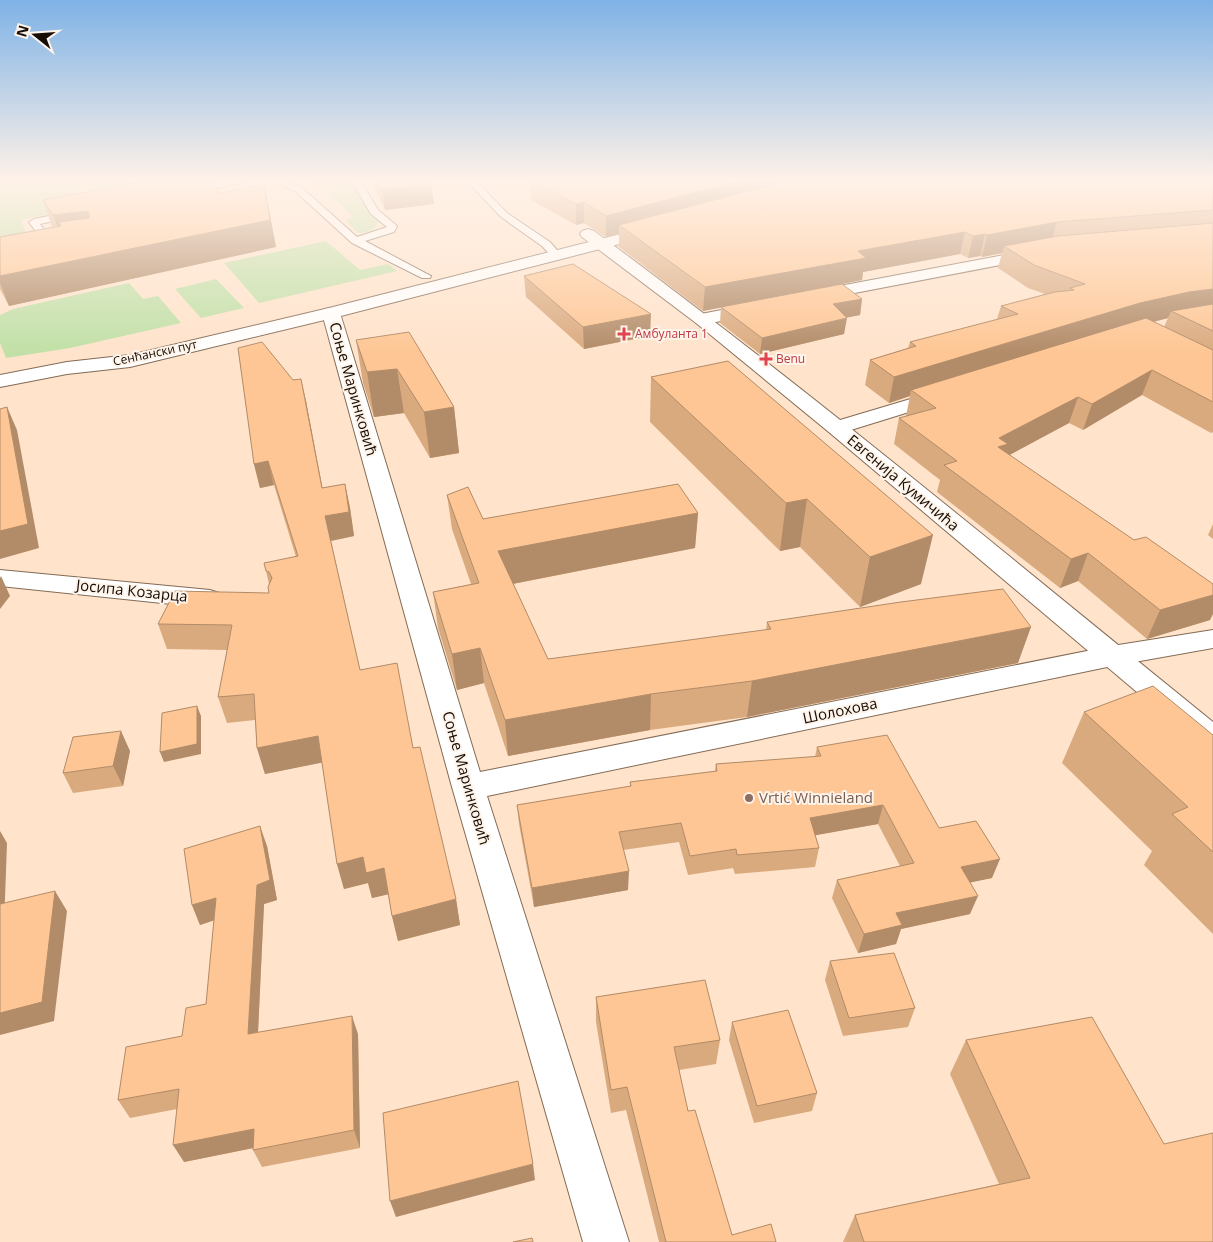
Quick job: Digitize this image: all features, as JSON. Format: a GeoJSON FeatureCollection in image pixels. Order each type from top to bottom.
{"type":"FeatureCollection","features":[{"type":"Feature","properties":{"kind":"street","name":"Сенћански пут"},"geometry":{"type":"LineString","coordinates":[[67,368],[130,361],[331,313],[598,238]]}},
{"type":"Feature","properties":{"kind":"street","name":"Евгенија Кумичића"},"geometry":{"type":"LineString","coordinates":[[594,239],[702,319],[838,428],[1213,739]]}},
{"type":"Feature","properties":{"kind":"street","name":"Сенћански пут"},"geometry":{"type":"LineString","coordinates":[[67,368],[131,347],[426,276],[551,250]]}},
{"type":"Feature","properties":{"kind":"street"},"geometry":{"type":"LineString","coordinates":[[797,300],[1051,251]]}},
{"type":"Feature","properties":{"kind":"street"},"geometry":{"type":"LineString","coordinates":[[702,319],[768,305]]}},
{"type":"Feature","properties":{"kind":"street","name":"Соње Маринковић"},"geometry":{"type":"LineString","coordinates":[[331,313],[468,787],[606,1242]]}},
{"type":"Feature","properties":{"kind":"street"},"geometry":{"type":"LineString","coordinates":[[0,380],[67,368]]}},
{"type":"Feature","properties":{"kind":"street"},"geometry":{"type":"LineString","coordinates":[[838,428],[960,390]]}},
{"type":"Feature","properties":{"kind":"street","name":"Јосипа Козарца"},"geometry":{"type":"LineString","coordinates":[[0,578],[234,601]]}},
{"type":"Feature","properties":{"kind":"street","name":"Шолохова"},"geometry":{"type":"LineString","coordinates":[[468,787],[1112,656],[1213,639]]}},
{"type":"Feature","properties":{"kind":"lane"},"geometry":{"type":"LineString","coordinates":[[46,238],[54,249],[64,247]]}},
{"type":"Feature","properties":{"kind":"lane"},"geometry":{"type":"LineString","coordinates":[[351,238],[426,276]]}},
{"type":"Feature","properties":{"kind":"lane"},"geometry":{"type":"LineString","coordinates":[[356,241],[365,238]]}},
{"type":"Feature","properties":{"kind":"lane"},"geometry":{"type":"LineString","coordinates":[[535,238],[551,250]]}},
{"type":"Feature","properties":{"kind":"green space"},"geometry":{"type":"Polygon","coordinates":[[[0,238],[29,238],[37,258],[0,266],[0,238]]]}},
{"type":"Feature","properties":{"kind":"green space"},"geometry":{"type":"Polygon","coordinates":[[[326,241],[360,270],[388,264],[397,271],[259,303],[224,263],[326,241]]]}},
{"type":"Feature","properties":{"kind":"green space"},"geometry":{"type":"Polygon","coordinates":[[[216,279],[244,308],[201,318],[175,289],[216,279]]]}},
{"type":"Feature","properties":{"kind":"green space"},"geometry":{"type":"Polygon","coordinates":[[[129,283],[143,299],[158,296],[181,323],[70,348],[6,358],[0,343],[0,315],[13,309],[129,283]]]}},
{"type":"Feature","properties":{"kind":"building"},"geometry":{"type":"Polygon","coordinates":[[[0,238],[183,238],[0,276],[0,238]]]}},
{"type":"Feature","properties":{"kind":"building"},"geometry":{"type":"Polygon","coordinates":[[[637,238],[931,238],[858,251],[866,258],[705,287],[637,238]]]}},
{"type":"Feature","properties":{"kind":"building"},"geometry":{"type":"Polygon","coordinates":[[[1047,238],[1213,238],[1213,289],[1189,292],[1140,303],[894,377],[870,360],[916,346],[910,342],[1018,314],[1001,306],[1055,292],[1074,290],[1070,288],[1085,284],[1034,265],[1004,246],[1047,238]]]}},
{"type":"Feature","properties":{"kind":"building"},"geometry":{"type":"Polygon","coordinates":[[[573,264],[651,314],[583,327],[524,276],[573,264]]]}},
{"type":"Feature","properties":{"kind":"building"},"geometry":{"type":"Polygon","coordinates":[[[842,284],[862,299],[833,304],[847,318],[762,338],[721,307],[842,284]]]}},
{"type":"Feature","properties":{"kind":"building"},"geometry":{"type":"Polygon","coordinates":[[[1213,304],[1213,331],[1171,311],[1213,304]]]}},
{"type":"Feature","properties":{"kind":"building"},"geometry":{"type":"Polygon","coordinates":[[[1146,318],[1213,350],[1213,402],[1152,370],[1092,404],[1078,397],[999,438],[1008,444],[998,447],[1134,540],[1146,537],[1213,584],[1213,595],[1160,610],[1088,553],[1071,559],[944,465],[957,461],[899,418],[936,408],[911,390],[1146,318]]]}},
{"type":"Feature","properties":{"kind":"building"},"geometry":{"type":"Polygon","coordinates":[[[409,332],[454,407],[424,412],[397,369],[367,372],[356,340],[409,332]]]}},
{"type":"Feature","properties":{"kind":"building"},"geometry":{"type":"Polygon","coordinates":[[[262,342],[293,380],[301,379],[322,488],[345,484],[349,512],[325,516],[360,670],[397,663],[413,748],[420,747],[456,899],[392,916],[384,868],[366,873],[363,857],[337,864],[318,736],[257,748],[254,694],[218,697],[232,625],[158,624],[175,591],[269,593],[268,587],[272,578],[269,572],[266,571],[264,563],[298,556],[268,461],[254,464],[238,348],[262,342]]]}},
{"type":"Feature","properties":{"kind":"building"},"geometry":{"type":"Polygon","coordinates":[[[728,361],[933,535],[870,557],[807,499],[786,503],[651,377],[728,361]]]}},
{"type":"Feature","properties":{"kind":"building"},"geometry":{"type":"Polygon","coordinates":[[[7,407],[28,524],[0,531],[0,409],[7,407]]]}},
{"type":"Feature","properties":{"kind":"building"},"geometry":{"type":"Polygon","coordinates":[[[678,484],[698,513],[498,551],[548,659],[771,629],[767,622],[1003,589],[1031,627],[752,681],[651,694],[505,720],[480,648],[452,654],[433,592],[479,583],[447,495],[468,487],[483,519],[678,484]]]}},
{"type":"Feature","properties":{"kind":"building"},"geometry":{"type":"Polygon","coordinates":[[[1153,686],[1213,735],[1213,852],[1172,814],[1188,807],[1084,712],[1153,686]]]}},
{"type":"Feature","properties":{"kind":"building"},"geometry":{"type":"Polygon","coordinates":[[[197,706],[197,744],[160,752],[162,713],[197,706]]]}},
{"type":"Feature","properties":{"kind":"building"},"geometry":{"type":"Polygon","coordinates":[[[121,731],[113,766],[63,773],[73,737],[121,731]]]}},
{"type":"Feature","properties":{"kind":"building"},"geometry":{"type":"Polygon","coordinates":[[[887,735],[939,828],[976,821],[1000,859],[961,867],[978,896],[896,913],[902,925],[864,934],[837,880],[914,863],[883,805],[810,818],[819,848],[737,855],[736,849],[690,856],[681,823],[619,832],[629,871],[532,888],[517,805],[631,786],[630,782],[717,771],[716,764],[821,756],[817,747],[887,735]]]}},
{"type":"Feature","properties":{"kind":"building"},"geometry":{"type":"Polygon","coordinates":[[[260,826],[270,880],[257,885],[248,1034],[352,1016],[354,1130],[253,1150],[254,1129],[173,1145],[179,1089],[118,1100],[126,1047],[182,1036],[186,1008],[206,1004],[216,898],[192,905],[184,849],[260,826]]]}},
{"type":"Feature","properties":{"kind":"building"},"geometry":{"type":"Polygon","coordinates":[[[55,891],[42,1002],[0,1013],[0,904],[55,891]]]}},
{"type":"Feature","properties":{"kind":"building"},"geometry":{"type":"Polygon","coordinates":[[[894,953],[915,1008],[849,1018],[830,961],[894,953]]]}},
{"type":"Feature","properties":{"kind":"building"},"geometry":{"type":"Polygon","coordinates":[[[705,980],[720,1040],[674,1047],[688,1111],[695,1110],[732,1235],[771,1224],[776,1242],[666,1242],[627,1087],[611,1090],[596,997],[705,980]]]}},
{"type":"Feature","properties":{"kind":"building"},"geometry":{"type":"Polygon","coordinates":[[[788,1010],[817,1093],[757,1106],[732,1022],[788,1010]]]}},
{"type":"Feature","properties":{"kind":"building"},"geometry":{"type":"Polygon","coordinates":[[[1092,1017],[1164,1144],[1213,1133],[1213,1242],[864,1242],[855,1215],[1030,1178],[966,1040],[1092,1017]]]}},
{"type":"Feature","properties":{"kind":"building"},"geometry":{"type":"Polygon","coordinates":[[[518,1081],[533,1164],[390,1201],[383,1113],[518,1081]]]}},
{"type":"Feature","properties":{"kind":"building"},"geometry":{"type":"Polygon","coordinates":[[[532,1238],[533,1242],[513,1242],[532,1238]]]}},
{"type":"Feature","properties":{"kind":"place","name":"Амбуланта 1"},"geometry":{"type":"Point","coordinates":[624,334]}},
{"type":"Feature","properties":{"kind":"place","name":"Benu"},"geometry":{"type":"Point","coordinates":[766,359]}},
{"type":"Feature","properties":{"kind":"place","name":"Vrtić Winnieland"},"geometry":{"type":"Point","coordinates":[749,798]}}]}
